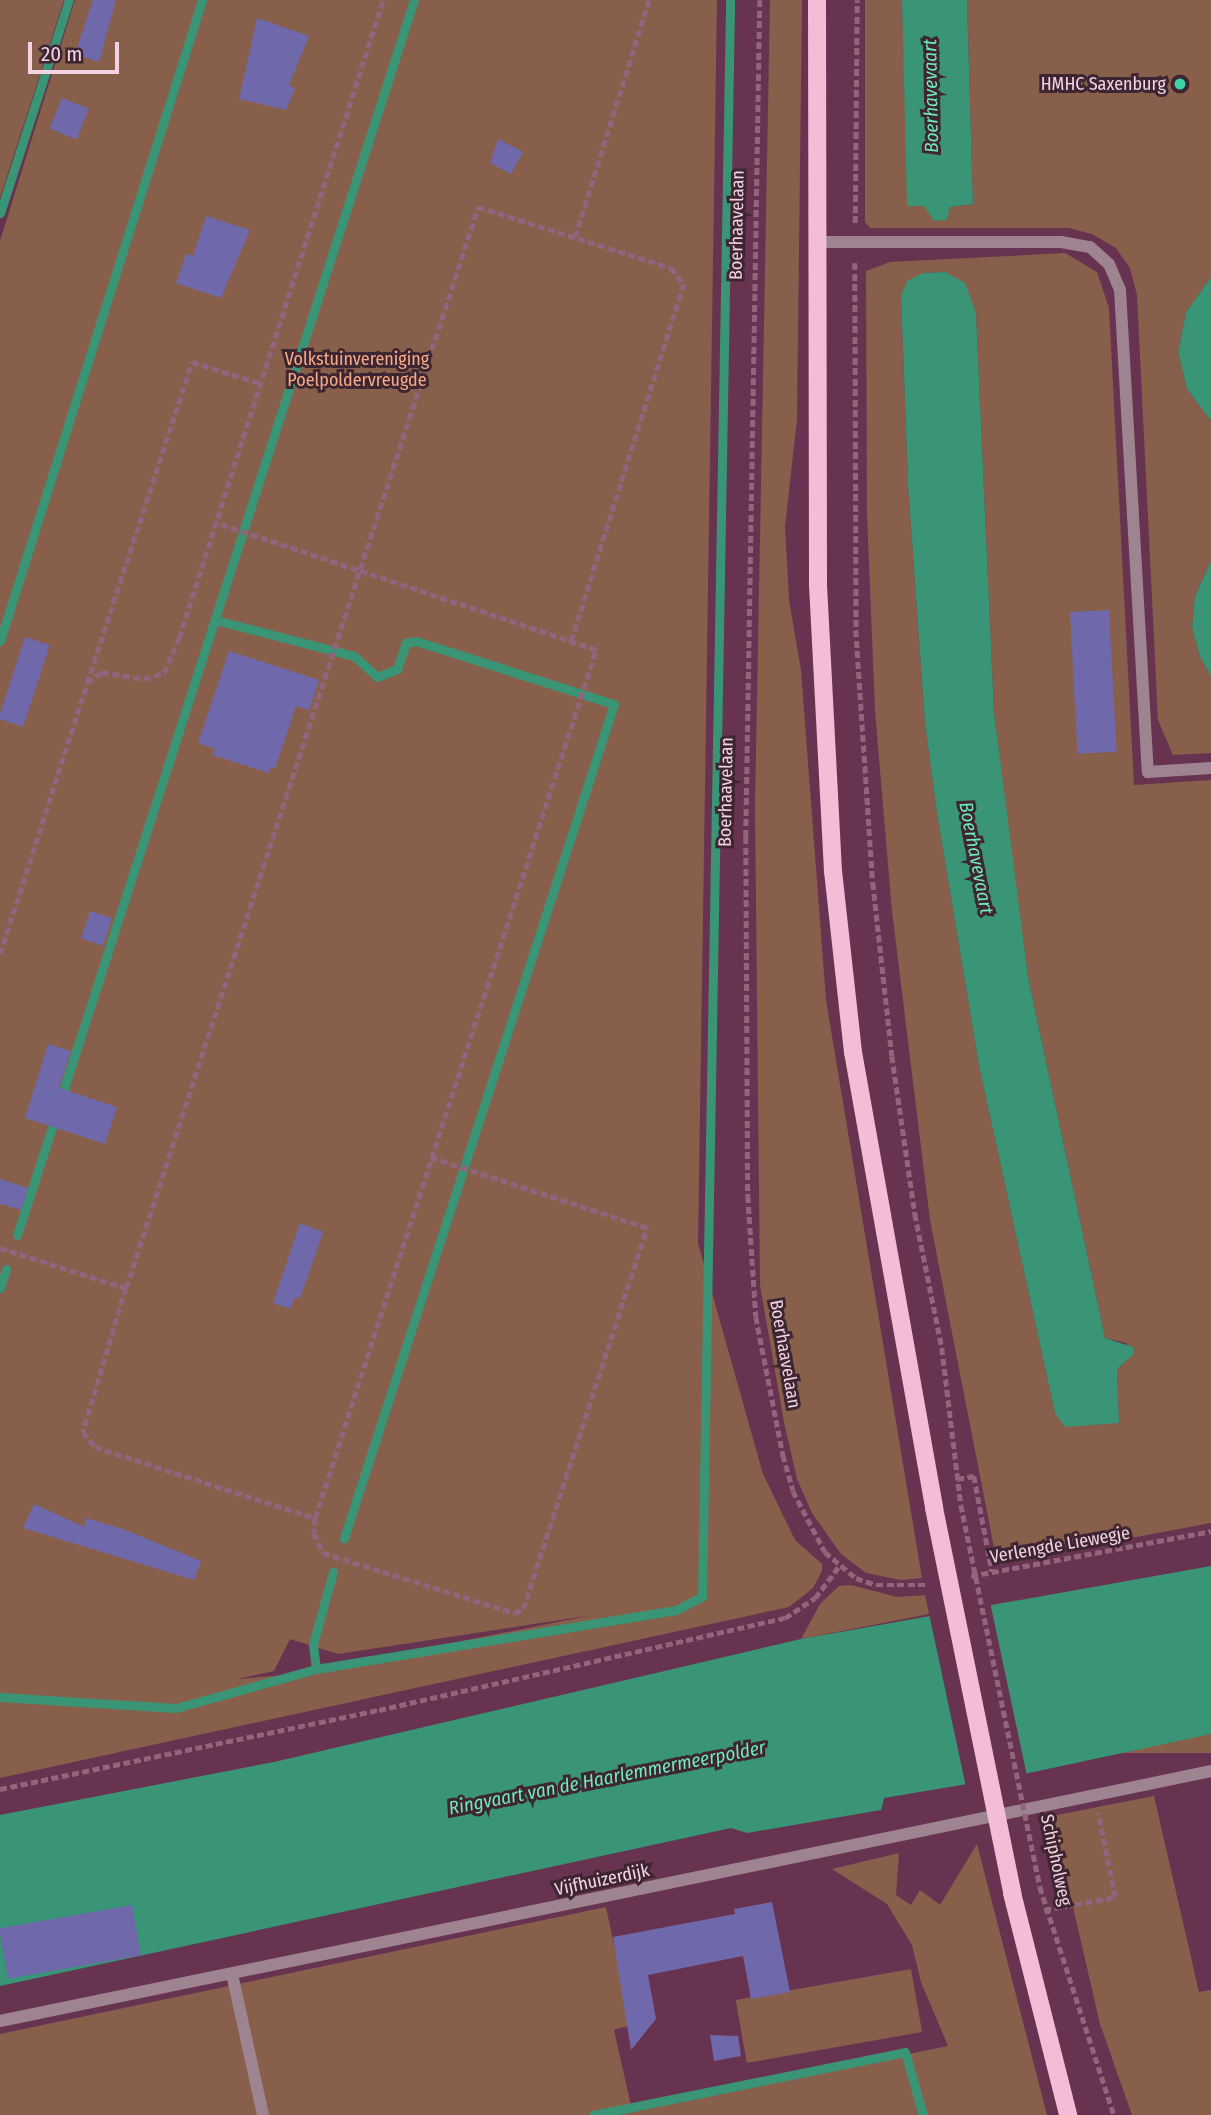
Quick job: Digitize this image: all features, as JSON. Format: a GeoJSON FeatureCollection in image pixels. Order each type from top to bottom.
{"type":"FeatureCollection","features":[{"type":"Feature","properties":{"kind":"main road"},"geometry":{"type":"LineString","coordinates":[[817,0],[818,598],[833,872],[853,1052],[955,1613],[1012,1893],[1068,2115]]}},
{"type":"Feature","properties":{"kind":"street"},"geometry":{"type":"LineString","coordinates":[[816,242],[1061,242],[1090,247],[1109,264],[1120,290],[1148,772],[1211,768]]}},
{"type":"Feature","properties":{"kind":"street","name":"Vijfhuizerdijk"},"geometry":{"type":"LineString","coordinates":[[0,2021],[1211,1772]]}},
{"type":"Feature","properties":{"kind":"street"},"geometry":{"type":"LineString","coordinates":[[232,1974],[263,2115]]}},
{"type":"Feature","properties":{"kind":"path"},"geometry":{"type":"LineString","coordinates":[[87,683],[102,672],[145,678],[164,673],[383,0]]}},
{"type":"Feature","properties":{"kind":"path"},"geometry":{"type":"LineString","coordinates":[[575,237],[649,0]]}},
{"type":"Feature","properties":{"kind":"path","name":"Boerhaavelaan"},"geometry":{"type":"LineString","coordinates":[[760,0],[746,837],[751,1265],[760,1340],[783,1455],[812,1532],[839,1566]]}},
{"type":"Feature","properties":{"kind":"path"},"geometry":{"type":"LineString","coordinates":[[857,0],[856,630],[873,883],[892,1056],[915,1214],[944,1360],[957,1479],[974,1476],[992,1571]]}},
{"type":"Feature","properties":{"kind":"path"},"geometry":{"type":"LineString","coordinates":[[314,1518],[95,1447],[83,1432],[126,1288],[478,207],[671,268],[684,284],[571,642]]}},
{"type":"Feature","properties":{"kind":"path"},"geometry":{"type":"LineString","coordinates":[[0,954],[191,362],[260,383]]}},
{"type":"Feature","properties":{"kind":"path"},"geometry":{"type":"LineString","coordinates":[[215,523],[596,650],[314,1518],[314,1533],[323,1553],[515,1613],[523,1609],[647,1228],[431,1158]]}},
{"type":"Feature","properties":{"kind":"path"},"geometry":{"type":"LineString","coordinates":[[0,1248],[126,1288]]}},
{"type":"Feature","properties":{"kind":"path","name":"Schipholweg"},"geometry":{"type":"LineString","coordinates":[[957,1479],[1044,1910],[1114,2115]]}},
{"type":"Feature","properties":{"kind":"path","name":"Verlengde Liewegje"},"geometry":{"type":"LineString","coordinates":[[966,1577],[1211,1531]]}},
{"type":"Feature","properties":{"kind":"path"},"geometry":{"type":"LineString","coordinates":[[0,1788],[379,1710],[785,1618],[815,1598],[839,1566],[876,1585],[914,1588],[940,1582]]}},
{"type":"Feature","properties":{"kind":"path"},"geometry":{"type":"LineString","coordinates":[[1044,1910],[1115,1897],[1094,1796]]}},
{"type":"Feature","properties":{"kind":"green space"},"geometry":{"type":"Polygon","coordinates":[[[0,0],[64,0],[0,198],[0,0]]]}},
{"type":"Feature","properties":{"kind":"green space","name":"Volkstuinvereniging Poelpoldervreugde"},"geometry":{"type":"Polygon","coordinates":[[[75,0],[717,0],[698,1243],[763,1474],[795,1540],[822,1564],[822,1571],[813,1588],[789,1607],[0,1778],[0,241],[75,0]],[[593,1615],[338,1654],[290,1639],[274,1671],[237,1679],[297,1674],[593,1615]]]}},
{"type":"Feature","properties":{"kind":"green space"},"geometry":{"type":"Polygon","coordinates":[[[770,0],[802,0],[797,419],[785,527],[789,600],[801,670],[826,1000],[922,1578],[901,1580],[866,1573],[841,1554],[812,1513],[797,1479],[784,1422],[760,1285],[755,807],[770,0]]]}},
{"type":"Feature","properties":{"kind":"green space"},"geometry":{"type":"Polygon","coordinates":[[[865,0],[902,0],[908,206],[924,206],[947,220],[950,207],[973,204],[967,0],[1211,0],[1211,277],[1186,312],[1178,352],[1187,389],[1211,421],[1211,561],[1195,596],[1192,627],[1200,657],[1211,676],[1211,753],[1173,755],[1158,720],[1137,295],[1130,268],[1116,248],[1092,234],[1069,228],[870,228],[865,222],[865,0]]]}},
{"type":"Feature","properties":{"kind":"green space"},"geometry":{"type":"Polygon","coordinates":[[[1065,253],[1097,272],[1109,308],[1134,785],[1211,780],[1211,1523],[997,1563],[930,1220],[892,911],[875,711],[867,514],[866,271],[890,262],[1065,253]],[[945,272],[923,273],[901,296],[908,484],[925,724],[979,1066],[1055,1413],[1119,1423],[1117,1369],[1133,1355],[1126,1343],[1105,1338],[1028,977],[1013,868],[994,712],[976,313],[945,272]]]}},
{"type":"Feature","properties":{"kind":"green space"},"geometry":{"type":"Polygon","coordinates":[[[851,1585],[897,1597],[925,1595],[929,1614],[801,1639],[820,1604],[839,1586],[851,1585]]]}},
{"type":"Feature","properties":{"kind":"green space"},"geometry":{"type":"Polygon","coordinates":[[[1025,1734],[1211,1734],[1211,1753],[1025,1753],[1025,1734]]]}},
{"type":"Feature","properties":{"kind":"green space"},"geometry":{"type":"Polygon","coordinates":[[[1154,1796],[1199,1992],[1211,1990],[1211,2115],[1132,2115],[1100,2024],[1052,1816],[1154,1796]]]}},
{"type":"Feature","properties":{"kind":"green space"},"geometry":{"type":"Polygon","coordinates":[[[977,1844],[1047,2115],[0,2115],[0,2034],[606,1907],[631,2025],[614,2030],[632,2110],[948,2046],[921,1982],[912,1945],[887,1904],[832,1869],[899,1853],[896,1895],[911,1905],[920,1890],[940,1905],[977,1844]]]}},
{"type":"Feature","properties":{"kind":"green space"},"geometry":{"type":"Polygon","coordinates":[[[911,1969],[922,2032],[747,2063],[736,2000],[911,1969]]]}},
{"type":"Feature","properties":{"kind":"water","name":"Boerhavevaart"},"geometry":{"type":"Polygon","coordinates":[[[902,0],[967,0],[973,204],[950,207],[947,220],[934,221],[924,206],[907,206],[902,0]]]}},
{"type":"Feature","properties":{"kind":"water","name":"Boerhavevaart"},"geometry":{"type":"Polygon","coordinates":[[[945,272],[965,283],[976,313],[994,712],[1028,977],[1105,1338],[1133,1347],[1133,1355],[1117,1369],[1119,1423],[1065,1427],[1055,1413],[979,1066],[937,813],[925,724],[908,484],[901,296],[907,281],[923,273],[945,272]]]}},
{"type":"Feature","properties":{"kind":"water"},"geometry":{"type":"Polygon","coordinates":[[[1211,277],[1211,421],[1187,389],[1178,352],[1186,312],[1211,277]]]}},
{"type":"Feature","properties":{"kind":"water"},"geometry":{"type":"Polygon","coordinates":[[[1211,561],[1211,676],[1200,657],[1192,627],[1195,596],[1211,561]]]}},
{"type":"Feature","properties":{"kind":"water","name":"Ringvaart van de Haarlemmermeerpolder"},"geometry":{"type":"Polygon","coordinates":[[[1211,1566],[1211,1734],[1015,1776],[884,1798],[881,1810],[747,1833],[731,1828],[0,1986],[0,1815],[274,1762],[801,1639],[1211,1566]]]}},
{"type":"Feature","properties":{"kind":"pier"},"geometry":{"type":"Polygon","coordinates":[[[990,1602],[1027,1778],[967,1791],[929,1615],[990,1602]]]}},
{"type":"Feature","properties":{"kind":"building"},"geometry":{"type":"Polygon","coordinates":[[[93,0],[116,0],[99,62],[75,54],[93,0]]]}},
{"type":"Feature","properties":{"kind":"building"},"geometry":{"type":"Polygon","coordinates":[[[257,18],[309,36],[289,85],[295,88],[286,110],[239,99],[257,18]]]}},
{"type":"Feature","properties":{"kind":"building"},"geometry":{"type":"Polygon","coordinates":[[[62,98],[89,109],[77,139],[50,129],[62,98]]]}},
{"type":"Feature","properties":{"kind":"building"},"geometry":{"type":"Polygon","coordinates":[[[498,139],[523,152],[511,174],[490,163],[498,139]]]}},
{"type":"Feature","properties":{"kind":"building"},"geometry":{"type":"Polygon","coordinates":[[[206,216],[250,230],[221,298],[176,283],[186,254],[193,256],[206,216]]]}},
{"type":"Feature","properties":{"kind":"building"},"geometry":{"type":"Polygon","coordinates":[[[1109,610],[1116,752],[1077,754],[1070,612],[1109,610]]]}},
{"type":"Feature","properties":{"kind":"building"},"geometry":{"type":"Polygon","coordinates":[[[25,637],[50,645],[23,727],[0,719],[0,714],[25,637]]]}},
{"type":"Feature","properties":{"kind":"building"},"geometry":{"type":"Polygon","coordinates":[[[229,651],[319,680],[309,710],[296,706],[275,769],[270,767],[269,773],[212,755],[215,749],[198,743],[229,651]]]}},
{"type":"Feature","properties":{"kind":"building"},"geometry":{"type":"Polygon","coordinates":[[[90,911],[112,918],[103,946],[81,939],[90,911]]]}},
{"type":"Feature","properties":{"kind":"building"},"geometry":{"type":"Polygon","coordinates":[[[48,1044],[71,1051],[59,1088],[117,1107],[105,1144],[25,1118],[48,1044]]]}},
{"type":"Feature","properties":{"kind":"building"},"geometry":{"type":"Polygon","coordinates":[[[0,1179],[28,1188],[21,1210],[0,1204],[0,1179]]]}},
{"type":"Feature","properties":{"kind":"building"},"geometry":{"type":"Polygon","coordinates":[[[300,1223],[323,1232],[300,1299],[295,1297],[290,1309],[273,1303],[300,1223]]]}},
{"type":"Feature","properties":{"kind":"building"},"geometry":{"type":"Polygon","coordinates":[[[34,1504],[84,1527],[86,1518],[123,1529],[201,1561],[194,1580],[23,1528],[34,1504]]]}},
{"type":"Feature","properties":{"kind":"building"},"geometry":{"type":"Polygon","coordinates":[[[772,1902],[790,1992],[751,1999],[743,1956],[648,1975],[656,2019],[631,2050],[613,1937],[735,1914],[734,1909],[772,1902]]]}},
{"type":"Feature","properties":{"kind":"building"},"geometry":{"type":"Polygon","coordinates":[[[132,1905],[141,1955],[8,1979],[0,1928],[132,1905]]]}},
{"type":"Feature","properties":{"kind":"building"},"geometry":{"type":"Polygon","coordinates":[[[710,2035],[738,2036],[741,2056],[714,2061],[710,2035]]]}},
{"type":"Feature","properties":{"kind":"waterway"},"geometry":{"type":"LineString","coordinates":[[0,213],[69,0]]}},
{"type":"Feature","properties":{"kind":"waterway"},"geometry":{"type":"LineString","coordinates":[[0,641],[202,0]]}},
{"type":"Feature","properties":{"kind":"waterway"},"geometry":{"type":"LineString","coordinates":[[60,1101],[414,0]]}},
{"type":"Feature","properties":{"kind":"waterway"},"geometry":{"type":"LineString","coordinates":[[0,1697],[176,1708],[316,1669],[676,1610],[702,1596],[730,0]]}},
{"type":"Feature","properties":{"kind":"waterway"},"geometry":{"type":"LineString","coordinates":[[215,620],[354,656],[377,677],[397,669],[406,643],[416,641],[614,704],[344,1538]]}},
{"type":"Feature","properties":{"kind":"waterway"},"geometry":{"type":"LineString","coordinates":[[17,1235],[55,1118]]}},
{"type":"Feature","properties":{"kind":"waterway"},"geometry":{"type":"LineString","coordinates":[[0,1288],[6,1269]]}},
{"type":"Feature","properties":{"kind":"waterway"},"geometry":{"type":"LineString","coordinates":[[316,1669],[313,1644],[333,1572]]}},
{"type":"Feature","properties":{"kind":"waterway"},"geometry":{"type":"LineString","coordinates":[[593,2115],[905,2052],[923,2115]]}},
{"type":"Feature","properties":{"kind":"place","name":"HMHC Saxenburg"},"geometry":{"type":"Point","coordinates":[1180,84]}}]}
